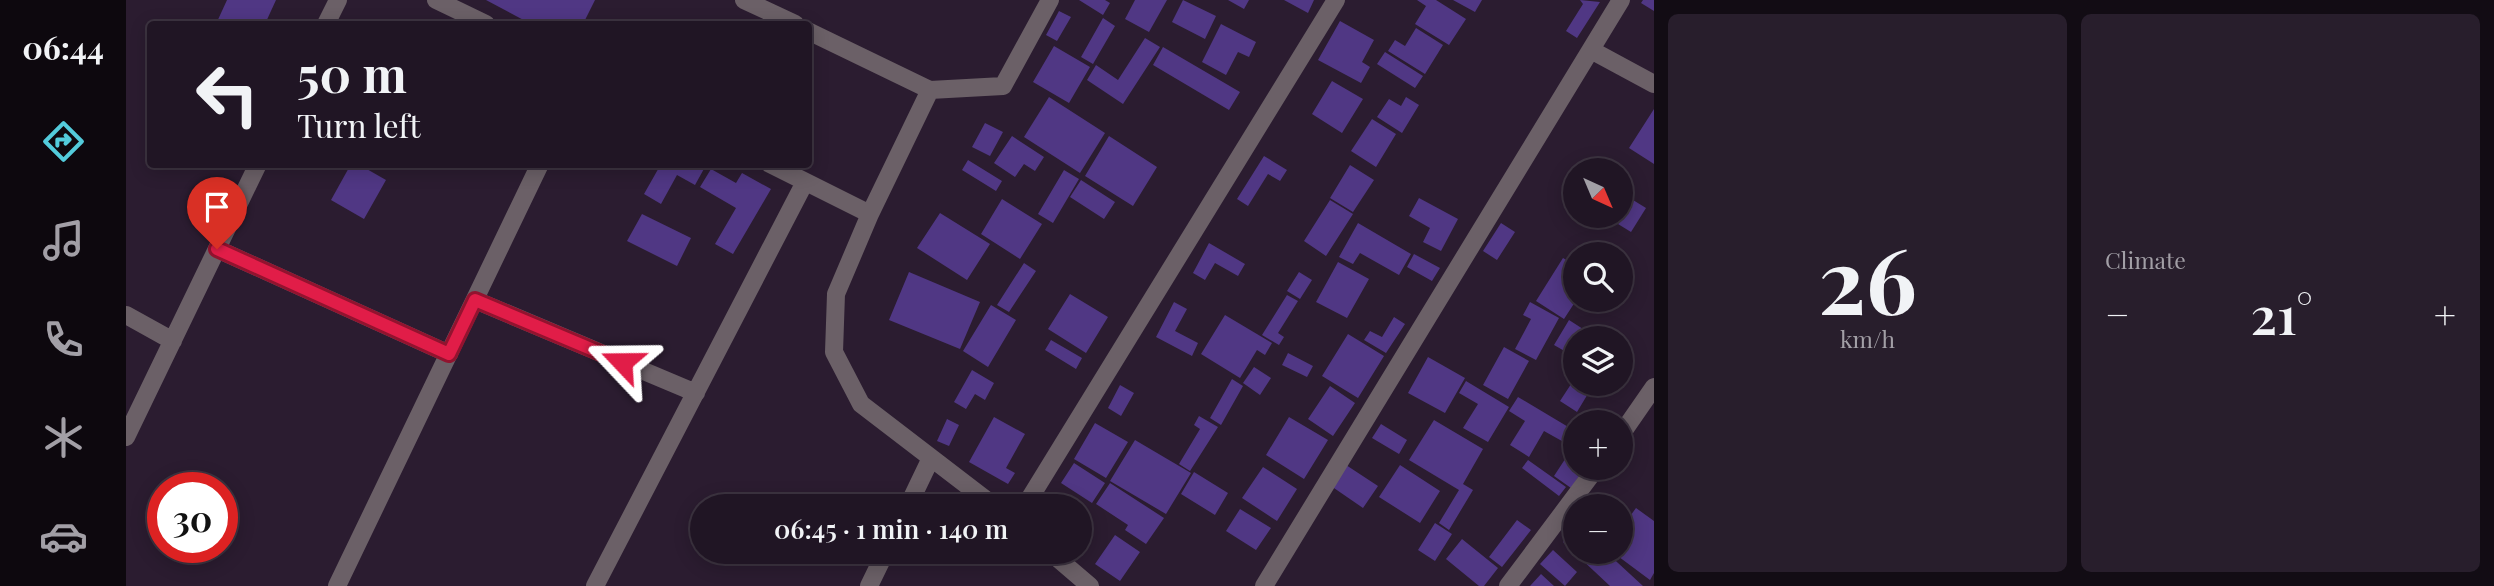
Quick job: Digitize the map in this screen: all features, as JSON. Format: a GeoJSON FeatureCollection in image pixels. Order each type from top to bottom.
{"type":"FeatureCollection","features":[{"type":"Feature","properties":{"kind":"street"},"geometry":{"type":"LineString","coordinates":[[328,21],[338,0]]}},
{"type":"Feature","properties":{"kind":"street"},"geometry":{"type":"LineString","coordinates":[[436,0],[480,21]]}},
{"type":"Feature","properties":{"kind":"street"},"geometry":{"type":"LineString","coordinates":[[744,0],[789,21]]}},
{"type":"Feature","properties":{"kind":"street"},"geometry":{"type":"LineString","coordinates":[[812,33],[930,90],[1003,86],[1050,0]]}},
{"type":"Feature","properties":{"kind":"street"},"geometry":{"type":"LineString","coordinates":[[1032,494],[1336,0]]}},
{"type":"Feature","properties":{"kind":"street"},"geometry":{"type":"LineString","coordinates":[[1264,586],[1621,0]]}},
{"type":"Feature","properties":{"kind":"street"},"geometry":{"type":"LineString","coordinates":[[1591,50],[1654,84]]}},
{"type":"Feature","properties":{"kind":"street"},"geometry":{"type":"LineString","coordinates":[[930,90],[870,214],[836,295],[834,352],[861,404],[978,494]]}},
{"type":"Feature","properties":{"kind":"street"},"geometry":{"type":"LineString","coordinates":[[126,437],[256,168]]}},
{"type":"Feature","properties":{"kind":"street"},"geometry":{"type":"LineString","coordinates":[[337,586],[538,168]]}},
{"type":"Feature","properties":{"kind":"street"},"geometry":{"type":"LineString","coordinates":[[778,168],[870,214]]}},
{"type":"Feature","properties":{"kind":"street"},"geometry":{"type":"LineString","coordinates":[[595,586],[805,182]]}},
{"type":"Feature","properties":{"kind":"street"},"geometry":{"type":"LineString","coordinates":[[217,249],[449,354]]}},
{"type":"Feature","properties":{"kind":"street"},"geometry":{"type":"LineString","coordinates":[[475,300],[696,393]]}},
{"type":"Feature","properties":{"kind":"street"},"geometry":{"type":"LineString","coordinates":[[126,315],[173,341]]}},
{"type":"Feature","properties":{"kind":"street"},"geometry":{"type":"LineString","coordinates":[[1633,417],[1654,387]]}},
{"type":"Feature","properties":{"kind":"street"},"geometry":{"type":"LineString","coordinates":[[914,494],[931,458]]}},
{"type":"Feature","properties":{"kind":"street"},"geometry":{"type":"LineString","coordinates":[[1508,586],[1587,480]]}},
{"type":"Feature","properties":{"kind":"street"},"geometry":{"type":"LineString","coordinates":[[869,586],[880,564]]}},
{"type":"Feature","properties":{"kind":"street"},"geometry":{"type":"LineString","coordinates":[[1064,564],[1090,586]]}},
{"type":"Feature","properties":{"kind":"building"},"geometry":{"type":"Polygon","coordinates":[[[227,0],[276,0],[266,21],[217,21],[227,0]]]}},
{"type":"Feature","properties":{"kind":"building"},"geometry":{"type":"Polygon","coordinates":[[[486,0],[595,0],[584,21],[525,21],[486,0]]]}},
{"type":"Feature","properties":{"kind":"building"},"geometry":{"type":"Polygon","coordinates":[[[1079,0],[1105,0],[1110,3],[1103,15],[1079,0]]]}},
{"type":"Feature","properties":{"kind":"building"},"geometry":{"type":"Polygon","coordinates":[[[1135,0],[1167,0],[1149,32],[1125,19],[1135,0]]]}},
{"type":"Feature","properties":{"kind":"building"},"geometry":{"type":"Polygon","coordinates":[[[1183,0],[1216,16],[1205,39],[1172,22],[1183,0]]]}},
{"type":"Feature","properties":{"kind":"building"},"geometry":{"type":"Polygon","coordinates":[[[1228,0],[1249,0],[1244,9],[1228,0]]]}},
{"type":"Feature","properties":{"kind":"building"},"geometry":{"type":"Polygon","coordinates":[[[1284,0],[1314,0],[1308,13],[1284,0]]]}},
{"type":"Feature","properties":{"kind":"building"},"geometry":{"type":"Polygon","coordinates":[[[1417,0],[1436,0],[1466,19],[1449,45],[1415,24],[1426,6],[1417,0]]]}},
{"type":"Feature","properties":{"kind":"building"},"geometry":{"type":"Polygon","coordinates":[[[1453,0],[1482,0],[1475,12],[1453,0]]]}},
{"type":"Feature","properties":{"kind":"building"},"geometry":{"type":"Polygon","coordinates":[[[1580,0],[1600,2],[1577,38],[1566,31],[1583,4],[1580,0]]]}},
{"type":"Feature","properties":{"kind":"building"},"geometry":{"type":"Polygon","coordinates":[[[1643,0],[1654,0],[1654,11],[1641,3],[1643,0]]]}},
{"type":"Feature","properties":{"kind":"building"},"geometry":{"type":"Polygon","coordinates":[[[1059,11],[1071,17],[1057,41],[1046,35],[1059,11]]]}},
{"type":"Feature","properties":{"kind":"building"},"geometry":{"type":"Polygon","coordinates":[[[1103,18],[1115,26],[1093,64],[1081,57],[1103,18]]]}},
{"type":"Feature","properties":{"kind":"building"},"geometry":{"type":"Polygon","coordinates":[[[1340,21],[1374,40],[1362,62],[1370,67],[1361,83],[1318,60],[1340,21]]]}},
{"type":"Feature","properties":{"kind":"building"},"geometry":{"type":"Polygon","coordinates":[[[1221,24],[1256,42],[1249,57],[1238,52],[1226,75],[1202,62],[1221,24]]]}},
{"type":"Feature","properties":{"kind":"building"},"geometry":{"type":"Polygon","coordinates":[[[1416,28],[1443,45],[1425,74],[1388,51],[1395,40],[1405,46],[1416,28]]]}},
{"type":"Feature","properties":{"kind":"building"},"geometry":{"type":"Polygon","coordinates":[[[1145,38],[1160,47],[1123,104],[1087,80],[1096,65],[1118,80],[1145,38]]]}},
{"type":"Feature","properties":{"kind":"building"},"geometry":{"type":"Polygon","coordinates":[[[1054,46],[1090,67],[1069,103],[1033,82],[1054,46]]]}},
{"type":"Feature","properties":{"kind":"building"},"geometry":{"type":"Polygon","coordinates":[[[1163,47],[1240,92],[1229,110],[1153,65],[1163,47]]]}},
{"type":"Feature","properties":{"kind":"building"},"geometry":{"type":"Polygon","coordinates":[[[1385,52],[1423,76],[1415,88],[1377,64],[1385,52]]]}},
{"type":"Feature","properties":{"kind":"building"},"geometry":{"type":"Polygon","coordinates":[[[1332,81],[1363,99],[1342,133],[1312,114],[1332,81]]]}},
{"type":"Feature","properties":{"kind":"building"},"geometry":{"type":"Polygon","coordinates":[[[1049,97],[1105,133],[1080,173],[1024,137],[1049,97]]]}},
{"type":"Feature","properties":{"kind":"building"},"geometry":{"type":"Polygon","coordinates":[[[1406,97],[1419,105],[1402,133],[1377,117],[1389,99],[1401,106],[1406,97]]]}},
{"type":"Feature","properties":{"kind":"building"},"geometry":{"type":"Polygon","coordinates":[[[1654,109],[1654,164],[1629,148],[1654,109]]]}},
{"type":"Feature","properties":{"kind":"building"},"geometry":{"type":"Polygon","coordinates":[[[1372,119],[1396,134],[1376,167],[1351,151],[1372,119]]]}},
{"type":"Feature","properties":{"kind":"building"},"geometry":{"type":"Polygon","coordinates":[[[985,123],[1003,132],[990,156],[972,147],[985,123]]]}},
{"type":"Feature","properties":{"kind":"building"},"geometry":{"type":"Polygon","coordinates":[[[1012,136],[1044,157],[1035,171],[1024,164],[1015,177],[994,163],[1012,136]]]}},
{"type":"Feature","properties":{"kind":"building"},"geometry":{"type":"Polygon","coordinates":[[[1109,136],[1157,167],[1133,206],[1085,176],[1109,136]]]}},
{"type":"Feature","properties":{"kind":"building"},"geometry":{"type":"Polygon","coordinates":[[[1264,156],[1287,170],[1280,181],[1268,174],[1248,206],[1237,199],[1264,156]]]}},
{"type":"Feature","properties":{"kind":"building"},"geometry":{"type":"Polygon","coordinates":[[[968,160],[1002,181],[996,191],[962,170],[968,160]]]}},
{"type":"Feature","properties":{"kind":"building"},"geometry":{"type":"Polygon","coordinates":[[[1350,165],[1374,180],[1353,212],[1330,198],[1350,165]]]}},
{"type":"Feature","properties":{"kind":"building"},"geometry":{"type":"Polygon","coordinates":[[[349,168],[365,168],[386,180],[364,219],[331,200],[349,168]]]}},
{"type":"Feature","properties":{"kind":"building"},"geometry":{"type":"Polygon","coordinates":[[[659,168],[704,168],[695,185],[677,175],[661,204],[644,194],[659,168]]]}},
{"type":"Feature","properties":{"kind":"building"},"geometry":{"type":"Polygon","coordinates":[[[711,169],[736,183],[742,173],[771,189],[733,254],[715,244],[736,208],[700,187],[711,169]]]}},
{"type":"Feature","properties":{"kind":"building"},"geometry":{"type":"Polygon","coordinates":[[[1064,170],[1079,179],[1053,223],[1038,214],[1064,170]]]}},
{"type":"Feature","properties":{"kind":"building"},"geometry":{"type":"Polygon","coordinates":[[[1081,180],[1115,202],[1104,219],[1070,197],[1081,180]]]}},
{"type":"Feature","properties":{"kind":"building"},"geometry":{"type":"Polygon","coordinates":[[[1419,198],[1458,219],[1441,251],[1423,242],[1430,228],[1409,216],[1419,198]]]}},
{"type":"Feature","properties":{"kind":"building"},"geometry":{"type":"Polygon","coordinates":[[[1002,199],[1042,224],[1020,259],[981,234],[1002,199]]]}},
{"type":"Feature","properties":{"kind":"building"},"geometry":{"type":"Polygon","coordinates":[[[1330,200],[1353,214],[1326,256],[1304,241],[1330,200]]]}},
{"type":"Feature","properties":{"kind":"building"},"geometry":{"type":"Polygon","coordinates":[[[1633,200],[1646,208],[1631,232],[1624,228],[1633,228],[1633,200]]]}},
{"type":"Feature","properties":{"kind":"building"},"geometry":{"type":"Polygon","coordinates":[[[940,213],[990,244],[967,280],[917,248],[940,213]]]}},
{"type":"Feature","properties":{"kind":"building"},"geometry":{"type":"Polygon","coordinates":[[[642,214],[691,238],[677,266],[627,241],[642,214]]]}},
{"type":"Feature","properties":{"kind":"building"},"geometry":{"type":"Polygon","coordinates":[[[1358,223],[1411,254],[1399,275],[1360,253],[1353,264],[1339,257],[1358,223]]]}},
{"type":"Feature","properties":{"kind":"building"},"geometry":{"type":"Polygon","coordinates":[[[1501,223],[1515,232],[1497,260],[1483,251],[1501,223]]]}},
{"type":"Feature","properties":{"kind":"building"},"geometry":{"type":"Polygon","coordinates":[[[1209,243],[1245,264],[1238,276],[1215,263],[1205,280],[1193,273],[1209,243]]]}},
{"type":"Feature","properties":{"kind":"building"},"geometry":{"type":"Polygon","coordinates":[[[1414,254],[1440,268],[1432,281],[1407,267],[1414,254]]]}},
{"type":"Feature","properties":{"kind":"building"},"geometry":{"type":"Polygon","coordinates":[[[1563,258],[1563,312],[1569,312],[1564,319],[1536,301],[1563,258]]]}},
{"type":"Feature","properties":{"kind":"building"},"geometry":{"type":"Polygon","coordinates":[[[1338,262],[1369,279],[1347,318],[1316,302],[1338,262]]]}},
{"type":"Feature","properties":{"kind":"building"},"geometry":{"type":"Polygon","coordinates":[[[1024,263],[1036,271],[1009,312],[997,305],[1024,263]]]}},
{"type":"Feature","properties":{"kind":"building"},"geometry":{"type":"Polygon","coordinates":[[[909,272],[980,302],[960,349],[889,320],[909,272]]]}},
{"type":"Feature","properties":{"kind":"building"},"geometry":{"type":"Polygon","coordinates":[[[1299,272],[1312,280],[1300,299],[1287,291],[1299,272]]]}},
{"type":"Feature","properties":{"kind":"building"},"geometry":{"type":"Polygon","coordinates":[[[1070,294],[1108,317],[1086,353],[1048,329],[1070,294]]]}},
{"type":"Feature","properties":{"kind":"building"},"geometry":{"type":"Polygon","coordinates":[[[1287,295],[1298,301],[1278,333],[1284,337],[1279,345],[1262,335],[1287,295]]]}},
{"type":"Feature","properties":{"kind":"building"},"geometry":{"type":"Polygon","coordinates":[[[1174,302],[1187,309],[1175,331],[1198,343],[1192,356],[1156,337],[1174,302]]]}},
{"type":"Feature","properties":{"kind":"building"},"geometry":{"type":"Polygon","coordinates":[[[1530,302],[1559,318],[1536,360],[1515,349],[1531,319],[1523,315],[1530,302]]]}},
{"type":"Feature","properties":{"kind":"building"},"geometry":{"type":"Polygon","coordinates":[[[991,305],[1016,320],[988,367],[963,351],[991,305]]]}},
{"type":"Feature","properties":{"kind":"building"},"geometry":{"type":"Polygon","coordinates":[[[1225,315],[1272,343],[1265,355],[1257,350],[1240,378],[1201,354],[1225,315]]]}},
{"type":"Feature","properties":{"kind":"building"},"geometry":{"type":"Polygon","coordinates":[[[1394,317],[1405,324],[1386,353],[1364,340],[1370,331],[1382,337],[1394,317]]]}},
{"type":"Feature","properties":{"kind":"building"},"geometry":{"type":"Polygon","coordinates":[[[1569,320],[1578,326],[1565,326],[1569,320]]]}},
{"type":"Feature","properties":{"kind":"building"},"geometry":{"type":"Polygon","coordinates":[[[1563,330],[1563,350],[1554,345],[1563,330]]]}},
{"type":"Feature","properties":{"kind":"building"},"geometry":{"type":"Polygon","coordinates":[[[1348,334],[1384,356],[1358,398],[1322,376],[1348,334]]]}},
{"type":"Feature","properties":{"kind":"building"},"geometry":{"type":"Polygon","coordinates":[[[1051,340],[1082,358],[1076,369],[1045,350],[1051,340]]]}},
{"type":"Feature","properties":{"kind":"building"},"geometry":{"type":"Polygon","coordinates":[[[1504,347],[1529,361],[1508,399],[1483,385],[1504,347]]]}},
{"type":"Feature","properties":{"kind":"building"},"geometry":{"type":"Polygon","coordinates":[[[1288,353],[1313,366],[1307,377],[1282,365],[1288,353]]]}},
{"type":"Feature","properties":{"kind":"building"},"geometry":{"type":"Polygon","coordinates":[[[1428,357],[1465,378],[1445,413],[1408,393],[1428,357]]]}},
{"type":"Feature","properties":{"kind":"building"},"geometry":{"type":"Polygon","coordinates":[[[1254,367],[1271,378],[1260,395],[1243,383],[1254,367]]]}},
{"type":"Feature","properties":{"kind":"building"},"geometry":{"type":"Polygon","coordinates":[[[972,370],[994,383],[985,400],[975,394],[966,409],[954,402],[972,370]]]}},
{"type":"Feature","properties":{"kind":"building"},"geometry":{"type":"Polygon","coordinates":[[[1232,379],[1243,386],[1221,425],[1210,418],[1232,379]]]}},
{"type":"Feature","properties":{"kind":"building"},"geometry":{"type":"Polygon","coordinates":[[[1466,381],[1509,407],[1488,442],[1463,428],[1478,404],[1459,393],[1466,381]]]}},
{"type":"Feature","properties":{"kind":"building"},"geometry":{"type":"Polygon","coordinates":[[[1120,385],[1134,393],[1121,416],[1108,408],[1120,385]]]}},
{"type":"Feature","properties":{"kind":"building"},"geometry":{"type":"Polygon","coordinates":[[[1330,386],[1355,403],[1333,436],[1308,419],[1330,386]]]}},
{"type":"Feature","properties":{"kind":"building"},"geometry":{"type":"Polygon","coordinates":[[[1563,396],[1587,396],[1578,410],[1560,401],[1563,396]]]}},
{"type":"Feature","properties":{"kind":"building"},"geometry":{"type":"Polygon","coordinates":[[[1518,397],[1563,424],[1563,442],[1544,431],[1529,457],[1510,445],[1525,421],[1509,411],[1518,397]]]}},
{"type":"Feature","properties":{"kind":"building"},"geometry":{"type":"Polygon","coordinates":[[[1199,416],[1218,427],[1190,471],[1179,464],[1200,429],[1194,425],[1199,416]]]}},
{"type":"Feature","properties":{"kind":"building"},"geometry":{"type":"Polygon","coordinates":[[[994,417],[1025,434],[1006,468],[1015,473],[1008,484],[969,462],[994,417]]]}},
{"type":"Feature","properties":{"kind":"building"},"geometry":{"type":"Polygon","coordinates":[[[1289,417],[1328,440],[1304,479],[1266,455],[1289,417]]]}},
{"type":"Feature","properties":{"kind":"building"},"geometry":{"type":"Polygon","coordinates":[[[947,419],[959,425],[949,446],[937,441],[947,419]]]}},
{"type":"Feature","properties":{"kind":"building"},"geometry":{"type":"Polygon","coordinates":[[[1434,420],[1483,449],[1463,484],[1473,490],[1449,530],[1439,523],[1459,490],[1409,460],[1434,420]]]}},
{"type":"Feature","properties":{"kind":"building"},"geometry":{"type":"Polygon","coordinates":[[[1095,423],[1128,442],[1106,478],[1074,459],[1095,423]]]}},
{"type":"Feature","properties":{"kind":"building"},"geometry":{"type":"Polygon","coordinates":[[[1381,424],[1407,440],[1399,454],[1372,438],[1381,424]]]}},
{"type":"Feature","properties":{"kind":"building"},"geometry":{"type":"Polygon","coordinates":[[[1135,440],[1191,473],[1166,514],[1110,481],[1135,440]]]}},
{"type":"Feature","properties":{"kind":"building"},"geometry":{"type":"Polygon","coordinates":[[[1528,460],[1566,487],[1559,496],[1522,468],[1528,460]]]}},
{"type":"Feature","properties":{"kind":"building"},"geometry":{"type":"Polygon","coordinates":[[[1563,462],[1563,480],[1576,480],[1571,488],[1554,476],[1563,462]]]}},
{"type":"Feature","properties":{"kind":"building"},"geometry":{"type":"Polygon","coordinates":[[[1074,463],[1105,483],[1092,503],[1092,494],[1078,494],[1061,483],[1074,463]]]}},
{"type":"Feature","properties":{"kind":"building"},"geometry":{"type":"Polygon","coordinates":[[[1346,465],[1378,486],[1363,508],[1331,486],[1346,465]]]}},
{"type":"Feature","properties":{"kind":"building"},"geometry":{"type":"Polygon","coordinates":[[[1400,465],[1440,491],[1420,523],[1379,497],[1400,465]]]}},
{"type":"Feature","properties":{"kind":"building"},"geometry":{"type":"Polygon","coordinates":[[[1263,467],[1297,489],[1277,521],[1242,498],[1263,467]]]}},
{"type":"Feature","properties":{"kind":"building"},"geometry":{"type":"Polygon","coordinates":[[[1194,472],[1228,493],[1215,515],[1181,494],[1194,472]]]}},
{"type":"Feature","properties":{"kind":"building"},"geometry":{"type":"Polygon","coordinates":[[[1110,483],[1164,518],[1146,544],[1125,530],[1128,525],[1096,504],[1110,483]]]}},
{"type":"Feature","properties":{"kind":"building"},"geometry":{"type":"Polygon","coordinates":[[[1636,508],[1654,521],[1654,573],[1650,580],[1628,564],[1633,564],[1633,512],[1636,508]]]}},
{"type":"Feature","properties":{"kind":"building"},"geometry":{"type":"Polygon","coordinates":[[[1240,509],[1271,528],[1256,550],[1226,531],[1240,509]]]}},
{"type":"Feature","properties":{"kind":"building"},"geometry":{"type":"Polygon","coordinates":[[[1517,520],[1531,530],[1502,567],[1489,557],[1517,520]]]}},
{"type":"Feature","properties":{"kind":"building"},"geometry":{"type":"Polygon","coordinates":[[[1435,523],[1452,534],[1435,561],[1418,550],[1435,523]]]}},
{"type":"Feature","properties":{"kind":"building"},"geometry":{"type":"Polygon","coordinates":[[[1115,535],[1140,552],[1120,581],[1095,564],[1115,535]]]}},
{"type":"Feature","properties":{"kind":"building"},"geometry":{"type":"Polygon","coordinates":[[[1462,539],[1498,568],[1484,586],[1479,586],[1446,559],[1462,539]]]}},
{"type":"Feature","properties":{"kind":"building"},"geometry":{"type":"Polygon","coordinates":[[[1553,550],[1563,559],[1563,564],[1568,564],[1577,572],[1565,586],[1540,564],[1553,550]]]}},
{"type":"Feature","properties":{"kind":"building"},"geometry":{"type":"Polygon","coordinates":[[[1586,564],[1619,564],[1643,586],[1610,586],[1586,564]]]}},
{"type":"Feature","properties":{"kind":"building"},"geometry":{"type":"Polygon","coordinates":[[[1541,574],[1554,586],[1530,586],[1541,574]]]}},
{"type":"Feature","properties":{"kind":"route"},"geometry":{"type":"LineString","coordinates":[[217,249],[449,354],[475,300],[622,362]]}}]}
